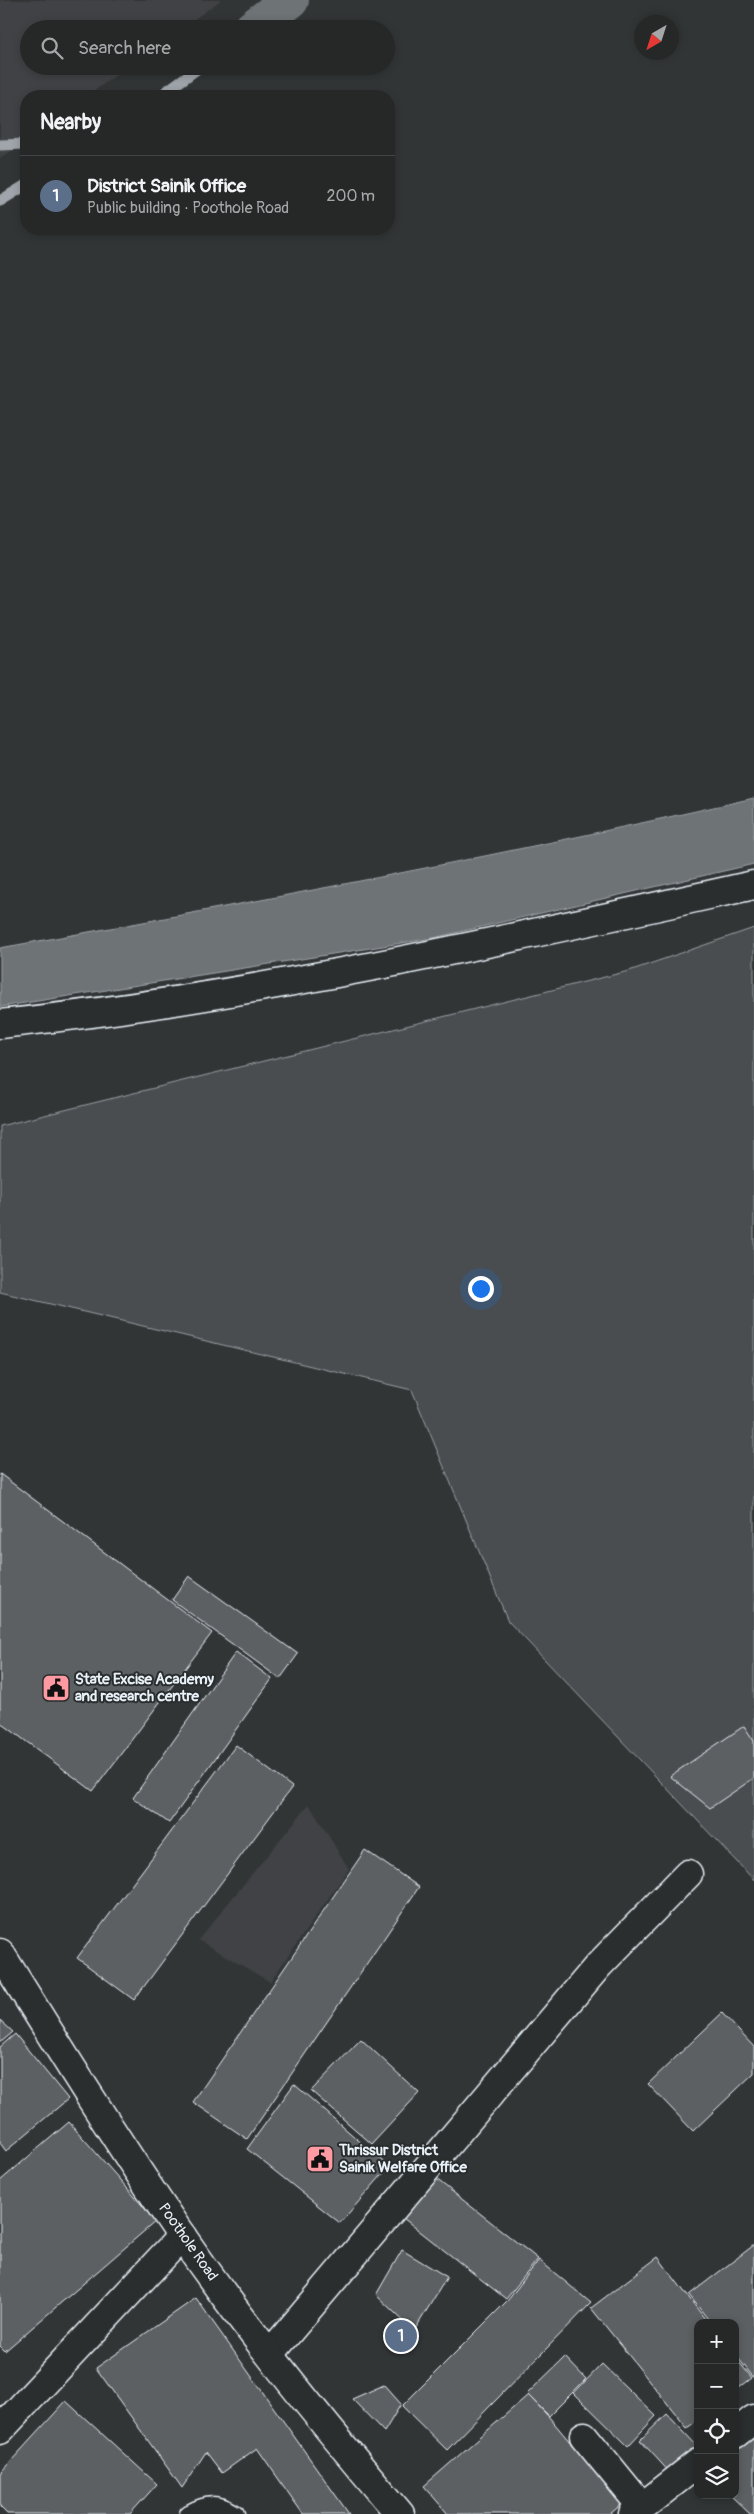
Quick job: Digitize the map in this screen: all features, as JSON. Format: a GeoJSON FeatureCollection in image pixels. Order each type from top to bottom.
{"type":"FeatureCollection","features":[{"type":"Feature","properties":{"kind":"street"},"geometry":{"type":"LineString","coordinates":[[0,1024],[107,1013],[456,950],[754,884]]}},
{"type":"Feature","properties":{"kind":"street"},"geometry":{"type":"LineString","coordinates":[[270,2354],[598,1966],[688,1874]]}},
{"type":"Feature","properties":{"kind":"street","name":"Poothole Road"},"geometry":{"type":"LineString","coordinates":[[0,1953],[76,2075],[182,2236],[321,2422],[400,2514]]}},
{"type":"Feature","properties":{"kind":"street"},"geometry":{"type":"LineString","coordinates":[[0,2430],[182,2236]]}},
{"type":"Feature","properties":{"kind":"street"},"geometry":{"type":"LineString","coordinates":[[739,2431],[754,2419]]}},
{"type":"Feature","properties":{"kind":"street"},"geometry":{"type":"LineString","coordinates":[[584,2436],[638,2510],[694,2466]]}},
{"type":"Feature","properties":{"kind":"lane"},"geometry":{"type":"LineString","coordinates":[[190,2514],[204,2505],[226,2508],[235,2514]]}},
{"type":"Feature","properties":{"kind":"shaded area"},"geometry":{"type":"Polygon","coordinates":[[[0,0],[221,0],[193,20],[20,20],[20,75],[116,75],[95,90],[20,90],[20,144],[0,159],[0,0]]]}},
{"type":"Feature","properties":{"kind":"shaded area"},"geometry":{"type":"Polygon","coordinates":[[[754,798],[754,864],[433,938],[0,1007],[0,948],[378,878],[754,798]]]}},
{"type":"Feature","properties":{"kind":"shaded area"},"geometry":{"type":"Polygon","coordinates":[[[754,928],[754,1880],[508,1621],[412,1390],[0,1292],[0,1126],[629,971],[754,928]]]}},
{"type":"Feature","properties":{"kind":"shaded area"},"geometry":{"type":"Polygon","coordinates":[[[309,1804],[349,1869],[270,1982],[198,1940],[309,1804]]]}},
{"type":"Feature","properties":{"kind":"building"},"geometry":{"type":"Polygon","coordinates":[[[0,1474],[212,1633],[93,1791],[0,1722],[0,1474]]]}},
{"type":"Feature","properties":{"kind":"building"},"geometry":{"type":"Polygon","coordinates":[[[189,1576],[298,1654],[280,1679],[172,1600],[189,1576]]]}},
{"type":"Feature","properties":{"kind":"building"},"geometry":{"type":"Polygon","coordinates":[[[236,1652],[272,1679],[169,1823],[133,1798],[236,1652]]]}},
{"type":"Feature","properties":{"kind":"building"},"geometry":{"type":"Polygon","coordinates":[[[744,1726],[754,1741],[754,1778],[710,1808],[670,1776],[744,1726]]]}},
{"type":"Feature","properties":{"kind":"building"},"geometry":{"type":"Polygon","coordinates":[[[236,1745],[292,1787],[134,2000],[77,1958],[236,1745]]]}},
{"type":"Feature","properties":{"kind":"building"},"geometry":{"type":"Polygon","coordinates":[[[365,1850],[419,1887],[247,2139],[193,2102],[365,1850]]]}},
{"type":"Feature","properties":{"kind":"building"},"geometry":{"type":"Polygon","coordinates":[[[722,2013],[754,2047],[754,2073],[693,2131],[648,2084],[722,2013]]]}},
{"type":"Feature","properties":{"kind":"building"},"geometry":{"type":"Polygon","coordinates":[[[0,2020],[13,2032],[0,2043],[0,2020]]]}},
{"type":"Feature","properties":{"kind":"building"},"geometry":{"type":"Polygon","coordinates":[[[15,2034],[68,2099],[6,2151],[0,2143],[0,2047],[15,2034]]]}},
{"type":"Feature","properties":{"kind":"building"},"geometry":{"type":"Polygon","coordinates":[[[361,2039],[419,2093],[372,2144],[311,2091],[361,2039]]]}},
{"type":"Feature","properties":{"kind":"building","name":"Thrissur District Sainik Welfare Office"},"geometry":{"type":"Polygon","coordinates":[[[294,2084],[389,2167],[340,2223],[247,2149],[294,2084]]]}},
{"type":"Feature","properties":{"kind":"building"},"geometry":{"type":"Polygon","coordinates":[[[69,2122],[156,2221],[5,2351],[0,2346],[0,2181],[69,2122]]]}},
{"type":"Feature","properties":{"kind":"building"},"geometry":{"type":"Polygon","coordinates":[[[435,2178],[538,2259],[506,2299],[403,2218],[435,2178]]]}},
{"type":"Feature","properties":{"kind":"building"},"geometry":{"type":"Polygon","coordinates":[[[754,2245],[754,2378],[739,2359],[739,2319],[708,2319],[689,2295],[754,2245]]]}},
{"type":"Feature","properties":{"kind":"building"},"geometry":{"type":"Polygon","coordinates":[[[402,2250],[447,2277],[414,2331],[376,2295],[402,2250]]]}},
{"type":"Feature","properties":{"kind":"building"},"geometry":{"type":"Polygon","coordinates":[[[658,2257],[705,2319],[694,2319],[694,2423],[687,2428],[591,2308],[658,2257]]]}},
{"type":"Feature","properties":{"kind":"building"},"geometry":{"type":"Polygon","coordinates":[[[539,2260],[591,2303],[447,2450],[402,2406],[508,2300],[539,2260]]]}},
{"type":"Feature","properties":{"kind":"building"},"geometry":{"type":"Polygon","coordinates":[[[196,2298],[349,2514],[303,2514],[257,2448],[222,2473],[206,2452],[182,2488],[96,2368],[196,2298]]]}},
{"type":"Feature","properties":{"kind":"building"},"geometry":{"type":"Polygon","coordinates":[[[565,2357],[586,2379],[549,2416],[527,2394],[565,2357]]]}},
{"type":"Feature","properties":{"kind":"building"},"geometry":{"type":"Polygon","coordinates":[[[739,2362],[752,2378],[739,2388],[739,2362]]]}},
{"type":"Feature","properties":{"kind":"building"},"geometry":{"type":"Polygon","coordinates":[[[602,2364],[656,2416],[628,2446],[574,2393],[602,2364]]]}},
{"type":"Feature","properties":{"kind":"building"},"geometry":{"type":"Polygon","coordinates":[[[384,2385],[401,2404],[384,2432],[352,2399],[384,2385]]]}},
{"type":"Feature","properties":{"kind":"building"},"geometry":{"type":"Polygon","coordinates":[[[528,2395],[549,2417],[622,2504],[610,2514],[448,2514],[424,2486],[528,2395]]]}},
{"type":"Feature","properties":{"kind":"building"},"geometry":{"type":"Polygon","coordinates":[[[66,2401],[157,2484],[130,2514],[7,2514],[0,2507],[0,2473],[66,2401]]]}},
{"type":"Feature","properties":{"kind":"building"},"geometry":{"type":"Polygon","coordinates":[[[667,2414],[694,2443],[694,2455],[672,2475],[640,2440],[667,2414]]]}},
{"type":"Feature","properties":{"kind":"building"},"geometry":{"type":"Polygon","coordinates":[[[754,2433],[754,2514],[750,2514],[734,2499],[739,2499],[739,2449],[754,2433]]]}},
{"type":"Feature","properties":{"kind":"waterway"},"geometry":{"type":"LineString","coordinates":[[264,20],[290,0]]}},
{"type":"Feature","properties":{"kind":"waterway"},"geometry":{"type":"LineString","coordinates":[[168,90],[189,75]]}},
{"type":"Feature","properties":{"kind":"waterway"},"geometry":{"type":"LineString","coordinates":[[0,145],[20,144]]}},
{"type":"Feature","properties":{"kind":"waterway"},"geometry":{"type":"LineString","coordinates":[[0,201],[20,189]]}},
{"type":"Feature","properties":{"kind":"place","name":"State Excise Academy and research centre"},"geometry":{"type":"Point","coordinates":[56,1688]}},
{"type":"Feature","properties":{"kind":"place","name":"Thrissur District Sainik Welfare Office"},"geometry":{"type":"Point","coordinates":[320,2159]}},
{"type":"Feature","properties":{"kind":"place","name":"District Sainik Office"},"geometry":{"type":"Point","coordinates":[401,2336]}}]}
